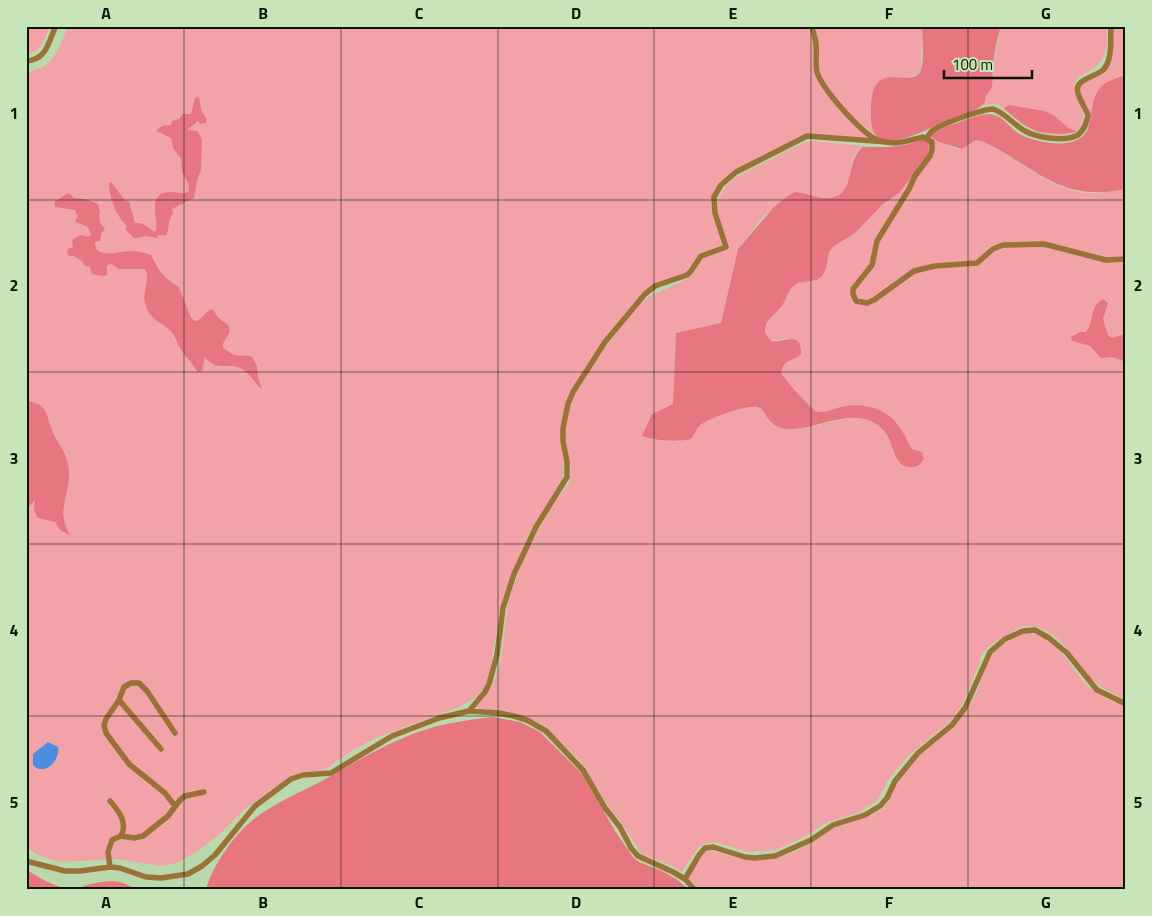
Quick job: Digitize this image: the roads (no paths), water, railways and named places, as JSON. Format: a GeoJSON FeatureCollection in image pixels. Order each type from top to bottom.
{"type":"FeatureCollection","features":[{"type":"Feature","properties":{"kind":"street"},"geometry":{"type":"LineString","coordinates":[[26,61],[40,58],[56,26]]}},
{"type":"Feature","properties":{"kind":"street"},"geometry":{"type":"LineString","coordinates":[[812,26],[817,47],[817,72],[826,88],[850,117],[877,140],[888,142]]}},
{"type":"Feature","properties":{"kind":"street"},"geometry":{"type":"LineString","coordinates":[[927,138],[930,133],[939,127],[968,115],[993,109],[1032,134],[1058,138],[1070,138],[1079,134],[1084,129],[1088,114],[1077,88],[1080,83],[1104,70],[1110,52],[1111,26]]}},
{"type":"Feature","properties":{"kind":"street"},"geometry":{"type":"LineString","coordinates":[[469,711],[485,692],[491,679],[497,656],[503,608],[514,574],[536,526],[567,477],[563,428],[568,404],[580,378],[605,342],[645,294],[655,286],[687,275],[701,256],[726,247],[715,213],[714,197],[721,185],[736,172],[807,136],[888,142],[907,142],[923,137],[932,142],[930,156],[915,176],[877,241],[872,265],[853,289],[856,301],[867,303],[874,300],[914,271],[935,266],[977,263],[993,249],[1003,245],[1044,244],[1106,260],[1126,259]]}},
{"type":"Feature","properties":{"kind":"street"},"geometry":{"type":"LineString","coordinates":[[685,879],[705,848],[713,847],[745,857],[775,856],[811,840],[834,825],[865,815],[880,806],[887,798],[895,781],[918,753],[952,725],[965,708],[990,652],[1004,639],[1023,631],[1035,630],[1049,638],[1067,653],[1097,690],[1126,704]]}},
{"type":"Feature","properties":{"kind":"street"},"geometry":{"type":"LineString","coordinates":[[176,732],[147,691],[139,683],[127,684],[124,687],[119,700],[106,720],[106,733],[129,764],[165,793],[176,806]]}},
{"type":"Feature","properties":{"kind":"street"},"geometry":{"type":"LineString","coordinates":[[119,700],[161,749]]}},
{"type":"Feature","properties":{"kind":"street"},"geometry":{"type":"LineString","coordinates":[[26,861],[65,871],[110,867],[120,868],[146,877],[161,878],[188,874],[202,866],[256,806],[290,779],[303,775],[331,773],[392,736],[440,718],[469,711],[514,716],[527,720],[546,731],[583,770],[605,808],[620,827],[631,848],[638,856],[685,879],[695,890]]}},
{"type":"Feature","properties":{"kind":"street"},"geometry":{"type":"LineString","coordinates":[[110,867],[108,852],[112,840],[121,836],[134,838],[143,836],[159,824],[185,796],[204,792]]}},
{"type":"Feature","properties":{"kind":"street"},"geometry":{"type":"LineString","coordinates":[[110,801],[124,822],[124,831],[121,836]]}},
{"type":"Feature","properties":{"kind":"water"},"geometry":{"type":"Polygon","coordinates":[[[48,742],[58,747],[57,757],[47,768],[37,768],[33,765],[33,754],[48,742]]]}}]}
